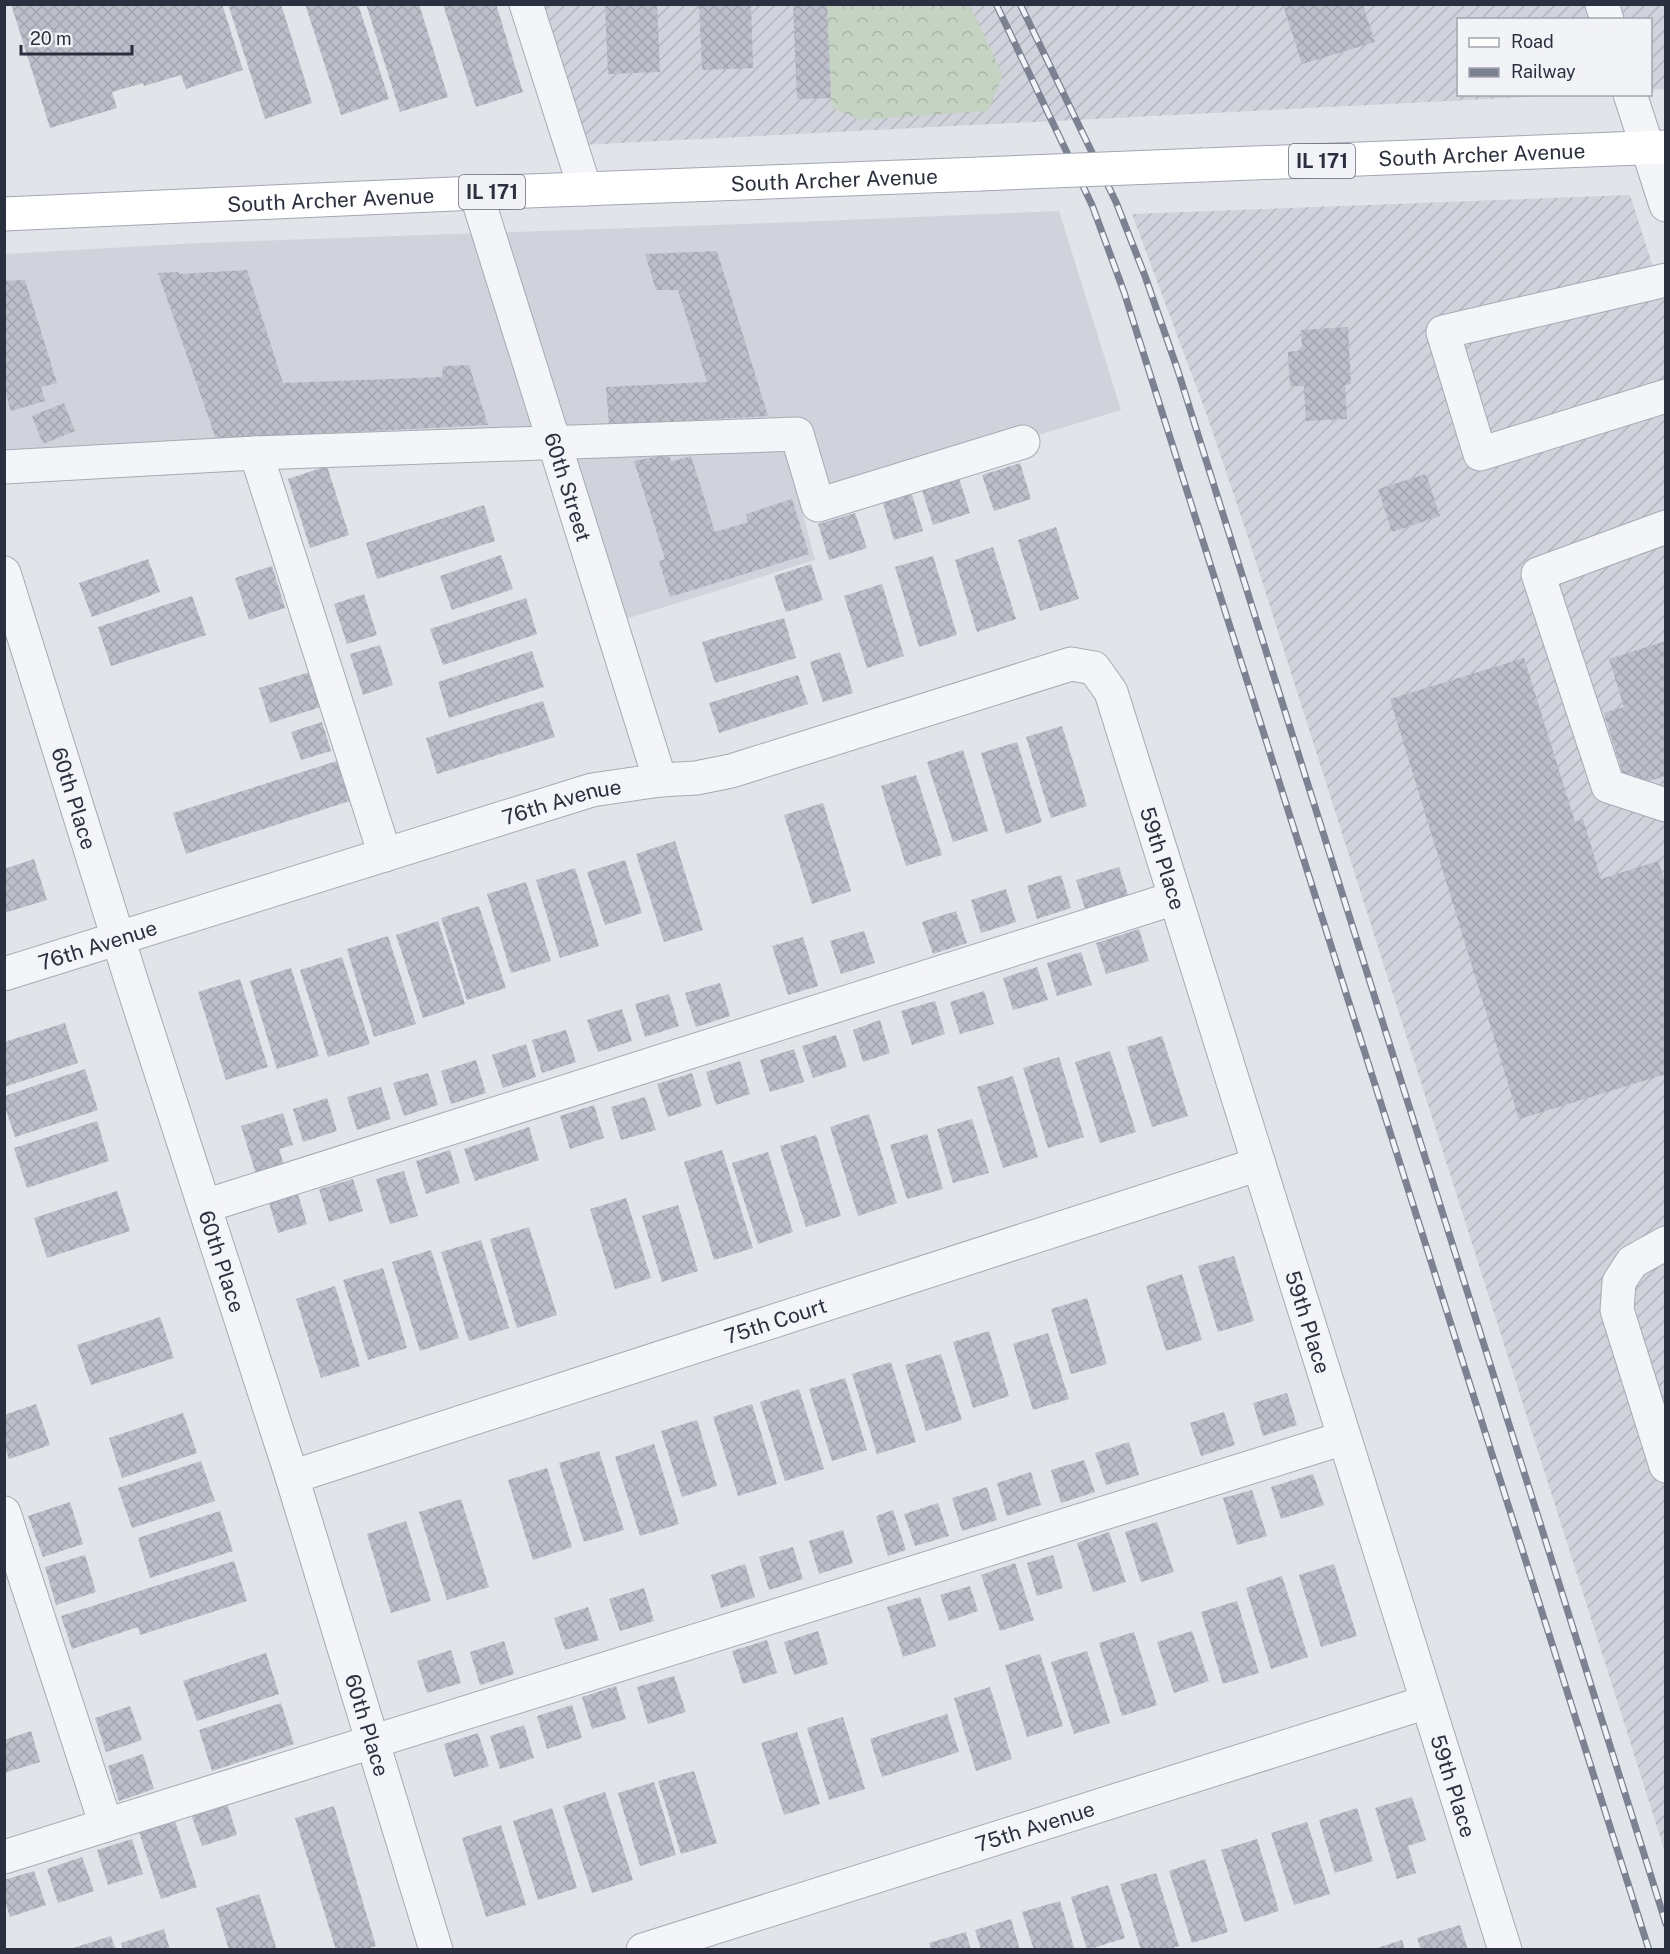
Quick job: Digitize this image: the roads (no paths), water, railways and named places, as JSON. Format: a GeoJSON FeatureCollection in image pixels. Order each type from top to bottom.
{"type":"FeatureCollection","features":[{"type":"Feature","properties":{"kind":"main road","name":"South Archer Avenue"},"geometry":{"type":"LineString","coordinates":[[4,213],[1657,148]]}},
{"type":"Feature","properties":{"kind":"street"},"geometry":{"type":"LineString","coordinates":[[525,4],[585,189]]}},
{"type":"Feature","properties":{"kind":"street"},"geometry":{"type":"LineString","coordinates":[[1631,96],[1657,148],[1665,205]]}},
{"type":"Feature","properties":{"kind":"street","name":"60th Street"},"geometry":{"type":"LineString","coordinates":[[476,193],[660,780]]}},
{"type":"Feature","properties":{"kind":"street"},"geometry":{"type":"LineString","coordinates":[[1665,280],[1443,332],[1480,454],[1665,396]]}},
{"type":"Feature","properties":{"kind":"street"},"geometry":{"type":"LineString","coordinates":[[4,467],[256,453],[797,434],[818,505],[1023,442]]}},
{"type":"Feature","properties":{"kind":"street"},"geometry":{"type":"LineString","coordinates":[[256,453],[385,855]]}},
{"type":"Feature","properties":{"kind":"street"},"geometry":{"type":"LineString","coordinates":[[1665,527],[1538,574],[1608,786],[1665,805]]}},
{"type":"Feature","properties":{"kind":"street","name":"60th Place"},"geometry":{"type":"LineString","coordinates":[[4,573],[118,938],[292,1477],[436,1950]]}},
{"type":"Feature","properties":{"kind":"street","name":"76th Avenue"},"geometry":{"type":"LineString","coordinates":[[4,974],[592,790],[660,780],[696,778],[731,771],[1071,664],[1095,668],[1111,692]]}},
{"type":"Feature","properties":{"kind":"street","name":"59th Place"},"geometry":{"type":"LineString","coordinates":[[1111,692],[1505,1950]]}},
{"type":"Feature","properties":{"kind":"street"},"geometry":{"type":"LineString","coordinates":[[205,1206],[1175,898]]}},
{"type":"Feature","properties":{"kind":"street","name":"75th Court"},"geometry":{"type":"LineString","coordinates":[[292,1477],[1259,1164]]}},
{"type":"Feature","properties":{"kind":"street"},"geometry":{"type":"LineString","coordinates":[[1665,1243],[1632,1262],[1619,1281],[1617,1310],[1665,1466]]}},
{"type":"Feature","properties":{"kind":"street"},"geometry":{"type":"LineString","coordinates":[[4,1857],[1344,1438]]}},
{"type":"Feature","properties":{"kind":"street"},"geometry":{"type":"LineString","coordinates":[[4,1513],[106,1825]]}},
{"type":"Feature","properties":{"kind":"street","name":"75th Avenue"},"geometry":{"type":"LineString","coordinates":[[643,1950],[1427,1702]]}},
{"type":"Feature","properties":{"kind":"railway"},"geometry":{"type":"LineString","coordinates":[[996,4],[1092,205],[1124,292],[1649,1950]]}},
{"type":"Feature","properties":{"kind":"railway"},"geometry":{"type":"LineString","coordinates":[[1020,4],[1116,202],[1178,371],[1666,1924]]}}]}
